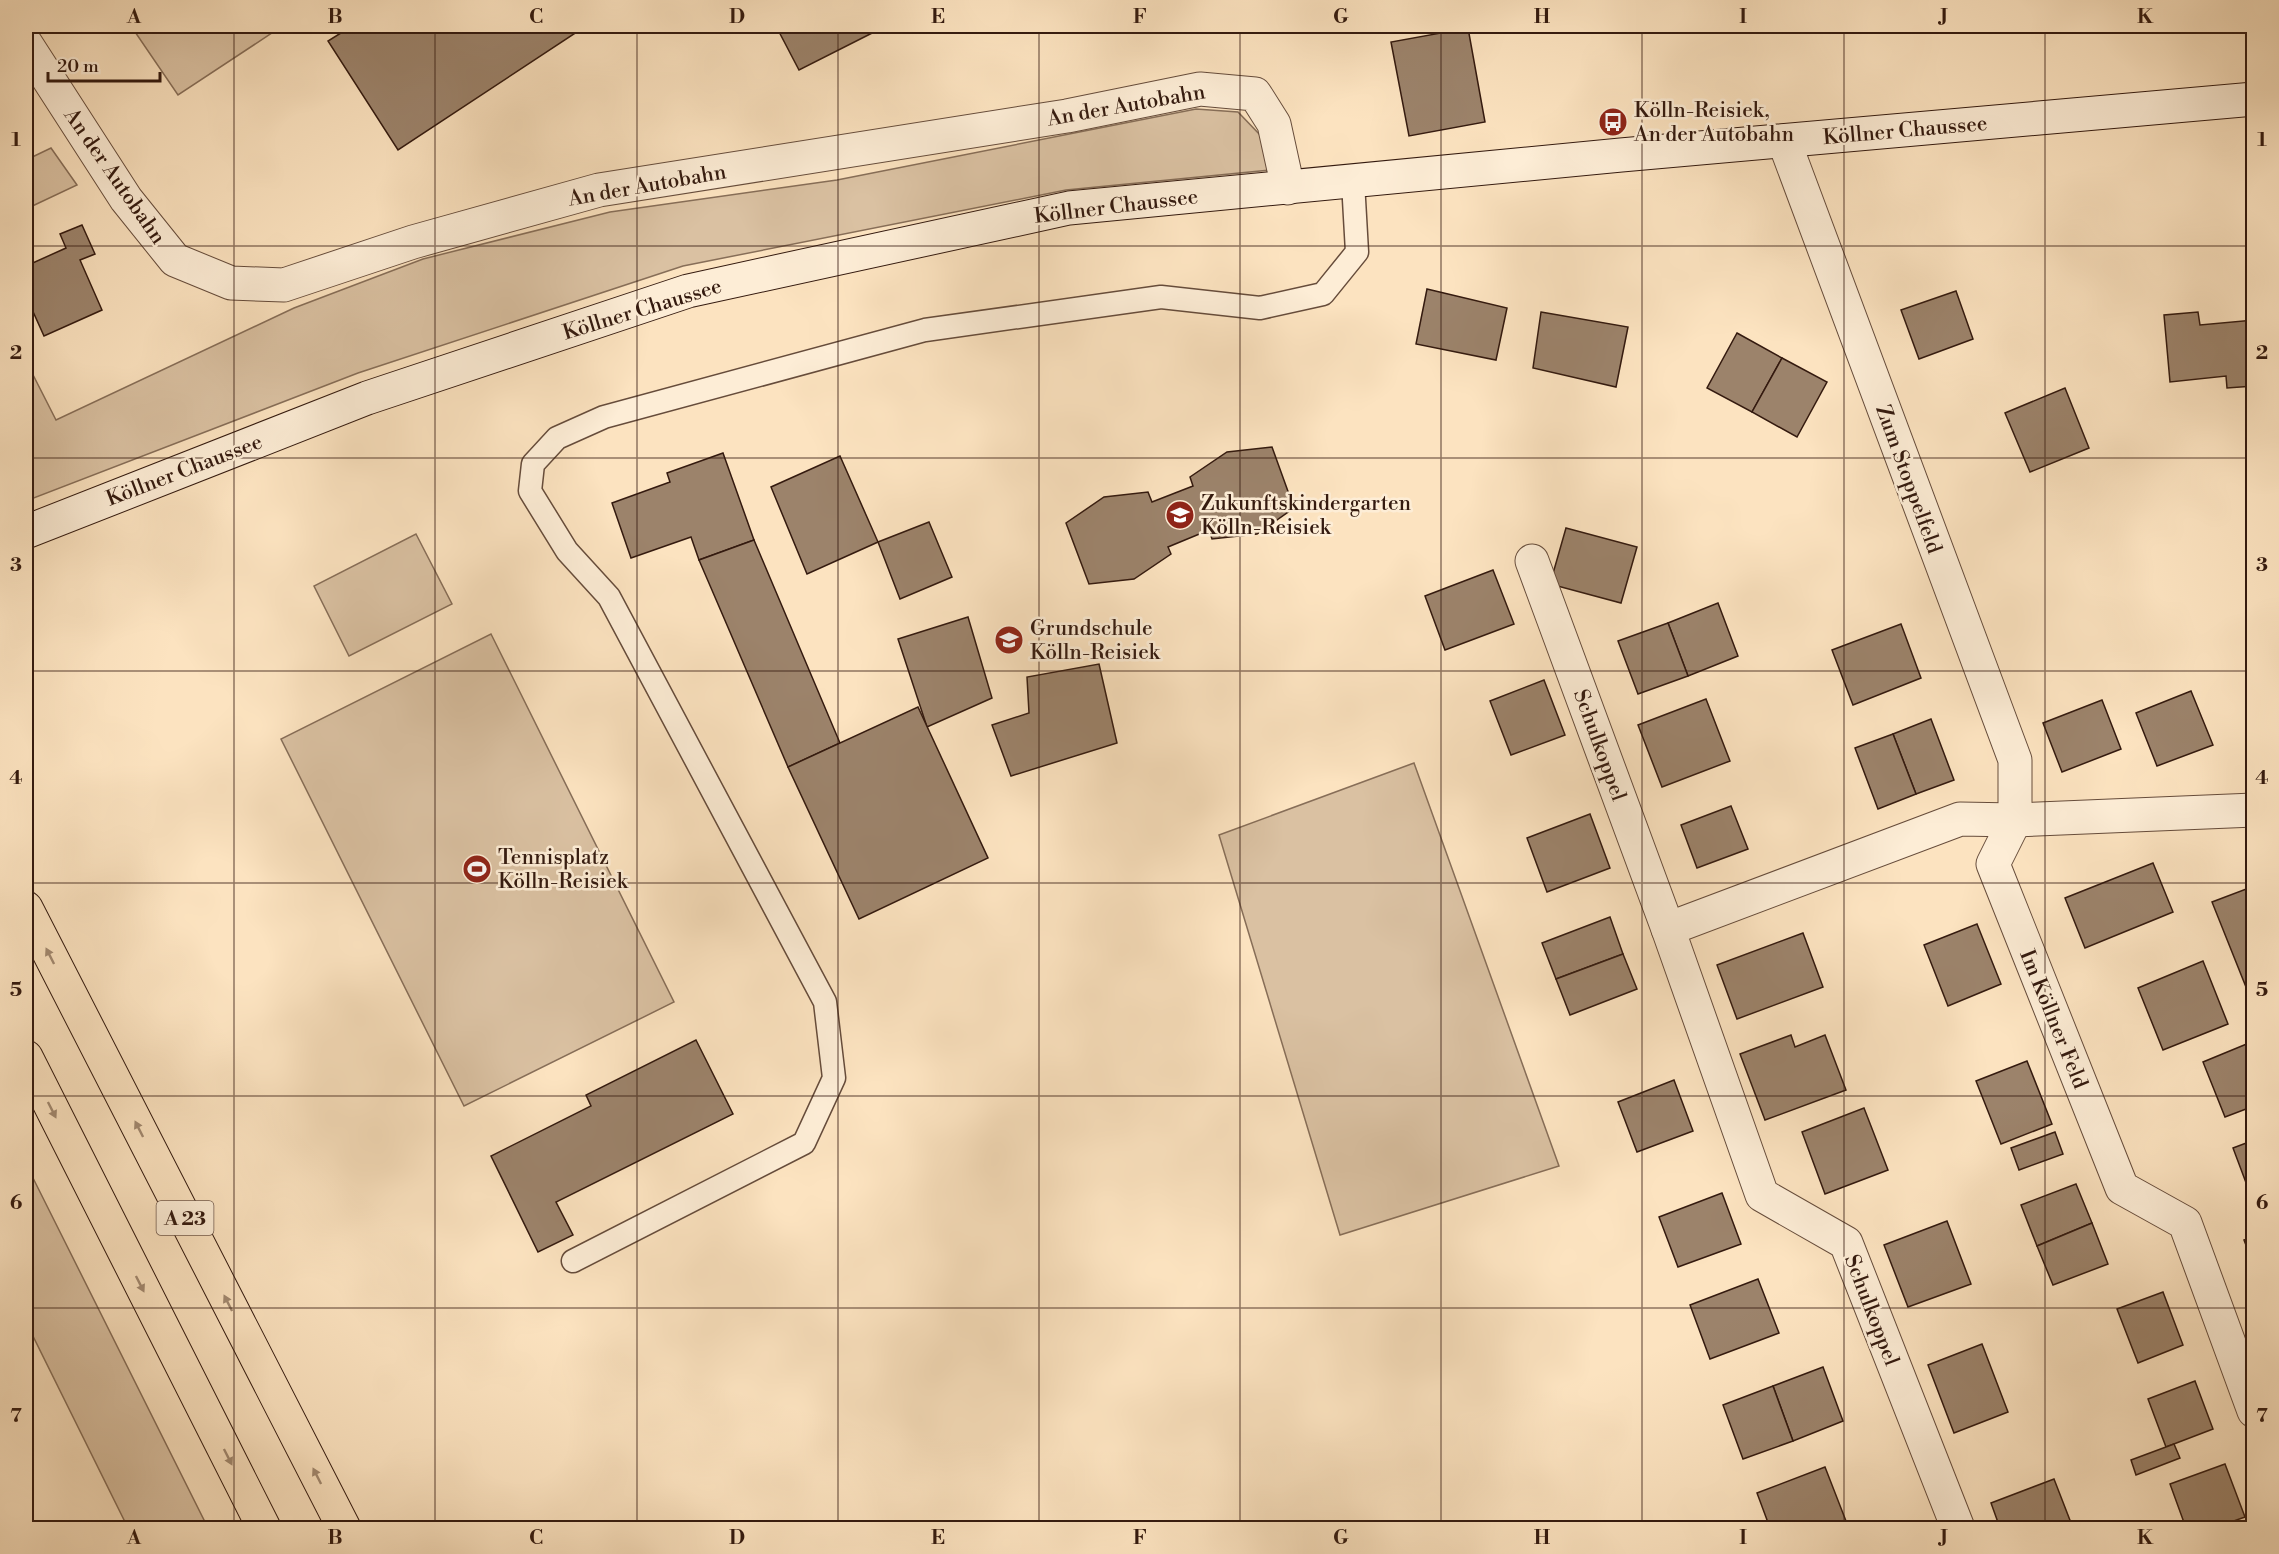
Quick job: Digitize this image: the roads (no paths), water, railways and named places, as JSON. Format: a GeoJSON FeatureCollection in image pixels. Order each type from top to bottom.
{"type":"FeatureCollection","features":[{"type":"Feature","properties":{"kind":"highway","name":"A 23"},"geometry":{"type":"LineString","coordinates":[[26,908],[344,1528]]}},
{"type":"Feature","properties":{"kind":"highway"},"geometry":{"type":"LineString","coordinates":[[26,1058],[264,1528]]}},
{"type":"Feature","properties":{"kind":"street","name":"An der Autobahn"},"geometry":{"type":"LineString","coordinates":[[26,44],[126,199],[175,260],[231,283],[284,285],[413,242],[598,190],[1067,116],[1200,89],[1256,94],[1275,124],[1288,188]]}},
{"type":"Feature","properties":{"kind":"street","name":"Köllner Chaussee"},"geometry":{"type":"LineString","coordinates":[[26,532],[367,398],[688,291],[1069,208],[1621,155],[2253,99]]}},
{"type":"Feature","properties":{"kind":"street","name":"Zum Stoppelfeld"},"geometry":{"type":"LineString","coordinates":[[1784,141],[2015,760],[2015,820]]}},
{"type":"Feature","properties":{"kind":"street","name":"Schulkoppel"},"geometry":{"type":"LineString","coordinates":[[1532,561],[1668,928],[1761,1195],[1846,1243],[1958,1528]]}},
{"type":"Feature","properties":{"kind":"street"},"geometry":{"type":"LineString","coordinates":[[1668,928],[1960,819],[2015,820],[2253,810]]}},
{"type":"Feature","properties":{"kind":"street","name":"Im Köllner Feld"},"geometry":{"type":"LineString","coordinates":[[2015,820],[1993,864],[2122,1188],[2185,1223],[2253,1411]]}},
{"type":"Feature","properties":{"kind":"lane"},"geometry":{"type":"LineString","coordinates":[[573,1261],[804,1143],[834,1078],[825,1002],[609,597],[567,551],[530,491],[532,464],[557,438],[604,417],[925,330],[1161,297],[1260,308],[1323,294],[1357,252],[1353,182]]}},
{"type":"Feature","properties":{"kind":"place","name":"Kölln-Reisiek, An der Autobahn"},"geometry":{"type":"Point","coordinates":[1613,122]}},
{"type":"Feature","properties":{"kind":"place","name":"Zukunftskindergarten Kölln-Reisiek"},"geometry":{"type":"Point","coordinates":[1180,515]}},
{"type":"Feature","properties":{"kind":"place","name":"Grundschule Kölln-Reisiek"},"geometry":{"type":"Point","coordinates":[1009,640]}},
{"type":"Feature","properties":{"kind":"place","name":"Tennisplatz Kölln-Reisiek"},"geometry":{"type":"Point","coordinates":[477,869]}}]}
